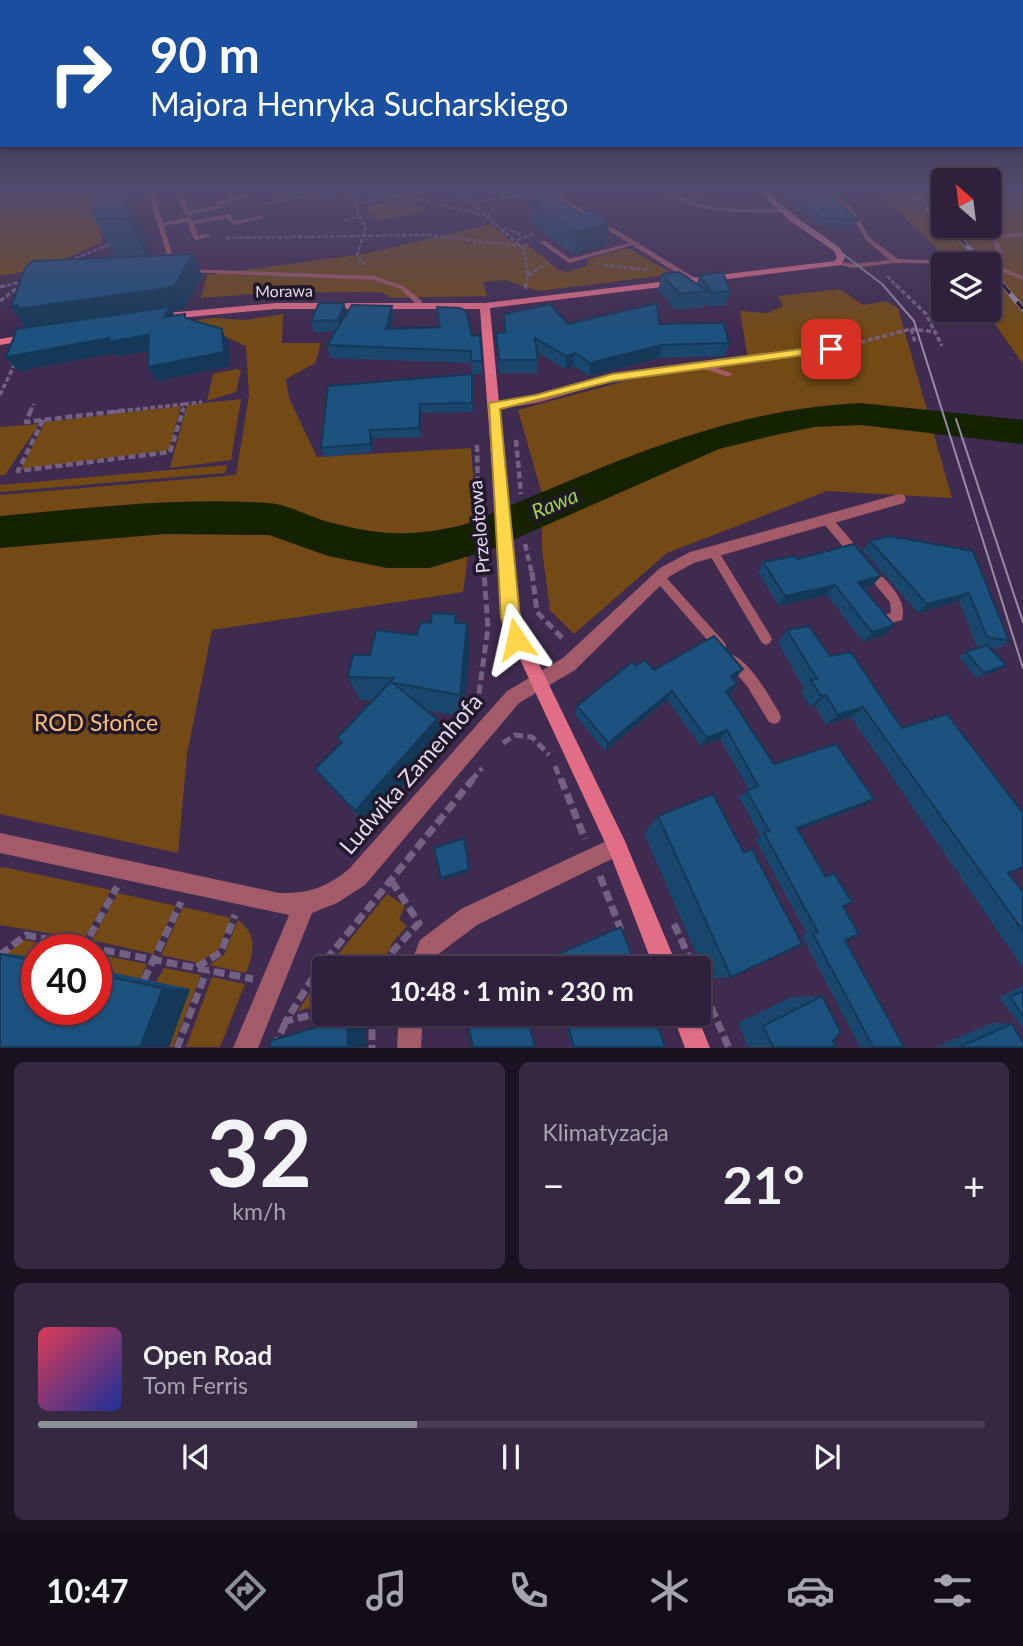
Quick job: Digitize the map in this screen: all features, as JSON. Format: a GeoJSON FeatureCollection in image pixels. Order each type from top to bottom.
{"type":"FeatureCollection","features":[{"type":"Feature","properties":{"kind":"street"},"geometry":{"type":"LineString","coordinates":[[628,238],[696,281]]}},
{"type":"Feature","properties":{"kind":"street"},"geometry":{"type":"LineString","coordinates":[[820,238],[837,250],[841,257],[838,262]]}},
{"type":"Feature","properties":{"kind":"street","name":"Morawa"},"geometry":{"type":"LineString","coordinates":[[142,320],[253,307],[485,306],[838,262]]}},
{"type":"Feature","properties":{"kind":"street","name":"Przelotowa"},"geometry":{"type":"LineString","coordinates":[[485,306],[512,625],[537,683],[617,846],[661,956]]}},
{"type":"Feature","properties":{"kind":"street"},"geometry":{"type":"LineString","coordinates":[[0,342],[38,336]]}},
{"type":"Feature","properties":{"kind":"street"},"geometry":{"type":"LineString","coordinates":[[493,406],[537,398],[612,378],[831,349]]}},
{"type":"Feature","properties":{"kind":"street","name":"Ludwika Zamenhofa"},"geometry":{"type":"LineString","coordinates":[[304,906],[337,891],[357,877],[513,697],[579,654],[659,577],[690,558],[899,499]]}},
{"type":"Feature","properties":{"kind":"street"},"geometry":{"type":"LineString","coordinates":[[0,843],[243,896],[304,906],[245,1048]]}},
{"type":"Feature","properties":{"kind":"street"},"geometry":{"type":"LineString","coordinates":[[425,956],[428,948],[469,917],[617,846]]}},
{"type":"Feature","properties":{"kind":"street"},"geometry":{"type":"LineString","coordinates":[[409,1048],[410,1026]]}},
{"type":"Feature","properties":{"kind":"street"},"geometry":{"type":"LineString","coordinates":[[689,1026],[698,1048]]}},
{"type":"Feature","properties":{"kind":"lane"},"geometry":{"type":"LineString","coordinates":[[164,238],[170,257]]}},
{"type":"Feature","properties":{"kind":"lane"},"geometry":{"type":"LineString","coordinates":[[867,238],[896,261]]}},
{"type":"Feature","properties":{"kind":"lane"},"geometry":{"type":"LineString","coordinates":[[994,238],[1001,251]]}},
{"type":"Feature","properties":{"kind":"lane"},"geometry":{"type":"LineString","coordinates":[[543,242],[569,261],[637,243]]}},
{"type":"Feature","properties":{"kind":"lane"},"geometry":{"type":"LineString","coordinates":[[838,262],[853,266],[896,261],[931,262]]}},
{"type":"Feature","properties":{"kind":"lane"},"geometry":{"type":"LineString","coordinates":[[1001,269],[1023,278]]}},
{"type":"Feature","properties":{"kind":"lane"},"geometry":{"type":"LineString","coordinates":[[181,271],[375,278],[412,294],[418,301],[417,307]]}},
{"type":"Feature","properties":{"kind":"lane"},"geometry":{"type":"LineString","coordinates":[[701,365],[729,374]]}},
{"type":"Feature","properties":{"kind":"lane"},"geometry":{"type":"LineString","coordinates":[[827,520],[895,600],[898,617],[881,621]]}},
{"type":"Feature","properties":{"kind":"lane"},"geometry":{"type":"LineString","coordinates":[[713,552],[766,639]]}},
{"type":"Feature","properties":{"kind":"lane"},"geometry":{"type":"LineString","coordinates":[[659,577],[752,682],[774,717]]}},
{"type":"Feature","properties":{"kind":"path"},"geometry":{"type":"LineString","coordinates":[[226,238],[232,238]]}},
{"type":"Feature","properties":{"kind":"path"},"geometry":{"type":"LineString","coordinates":[[364,238],[357,254],[375,278]]}},
{"type":"Feature","properties":{"kind":"path"},"geometry":{"type":"LineString","coordinates":[[452,238],[521,246],[543,242]]}},
{"type":"Feature","properties":{"kind":"path"},"geometry":{"type":"LineString","coordinates":[[514,238],[521,246],[527,275],[523,297]]}},
{"type":"Feature","properties":{"kind":"path"},"geometry":{"type":"LineString","coordinates":[[526,238],[531,241]]}},
{"type":"Feature","properties":{"kind":"path"},"geometry":{"type":"LineString","coordinates":[[978,238],[1001,251]]}},
{"type":"Feature","properties":{"kind":"path"},"geometry":{"type":"LineString","coordinates":[[578,259],[584,263],[655,271]]}},
{"type":"Feature","properties":{"kind":"path"},"geometry":{"type":"LineString","coordinates":[[878,269],[912,298],[936,332],[942,346]]}},
{"type":"Feature","properties":{"kind":"path"},"geometry":{"type":"LineString","coordinates":[[0,287],[27,280]]}},
{"type":"Feature","properties":{"kind":"path"},"geometry":{"type":"LineString","coordinates":[[831,349],[911,329],[936,332]]}},
{"type":"Feature","properties":{"kind":"path"},"geometry":{"type":"LineString","coordinates":[[911,329],[915,342]]}},
{"type":"Feature","properties":{"kind":"path"},"geometry":{"type":"LineString","coordinates":[[0,395],[18,357]]}},
{"type":"Feature","properties":{"kind":"path"},"geometry":{"type":"LineString","coordinates":[[34,404],[26,422],[202,401]]}},
{"type":"Feature","properties":{"kind":"path"},"geometry":{"type":"LineString","coordinates":[[43,420],[18,471],[170,452],[185,404]]}},
{"type":"Feature","properties":{"kind":"path"},"geometry":{"type":"LineString","coordinates":[[523,542],[529,552],[537,612],[579,654]]}},
{"type":"Feature","properties":{"kind":"path"},"geometry":{"type":"LineString","coordinates":[[475,714],[488,628],[482,553]]}},
{"type":"Feature","properties":{"kind":"path"},"geometry":{"type":"LineString","coordinates":[[497,750],[515,735],[532,737],[540,742],[554,765],[625,943]]}},
{"type":"Feature","properties":{"kind":"path"},"geometry":{"type":"LineString","coordinates":[[274,1048],[286,1021],[317,971],[489,759]]}},
{"type":"Feature","properties":{"kind":"path"},"geometry":{"type":"LineString","coordinates":[[91,934],[126,871]]}},
{"type":"Feature","properties":{"kind":"path"},"geometry":{"type":"LineString","coordinates":[[391,880],[419,923],[391,956]]}},
{"type":"Feature","properties":{"kind":"path"},"geometry":{"type":"LineString","coordinates":[[144,980],[189,884]]}},
{"type":"Feature","properties":{"kind":"path"},"geometry":{"type":"LineString","coordinates":[[196,968],[221,952],[243,896]]}},
{"type":"Feature","properties":{"kind":"path"},"geometry":{"type":"LineString","coordinates":[[671,917],[689,956]]}},
{"type":"Feature","properties":{"kind":"path"},"geometry":{"type":"LineString","coordinates":[[0,955],[21,938]]}},
{"type":"Feature","properties":{"kind":"path"},"geometry":{"type":"LineString","coordinates":[[112,952],[271,982]]}},
{"type":"Feature","properties":{"kind":"path"},"geometry":{"type":"LineString","coordinates":[[177,1048],[207,970]]}},
{"type":"Feature","properties":{"kind":"path"},"geometry":{"type":"LineString","coordinates":[[711,1007],[729,1048]]}},
{"type":"Feature","properties":{"kind":"path"},"geometry":{"type":"LineString","coordinates":[[286,1021],[312,1015]]}},
{"type":"Feature","properties":{"kind":"path"},"geometry":{"type":"LineString","coordinates":[[372,1026],[372,1048]]}},
{"type":"Feature","properties":{"kind":"green space"},"geometry":{"type":"Polygon","coordinates":[[[0,238],[101,238],[102,243],[40,269],[0,276],[0,238]]]}},
{"type":"Feature","properties":{"kind":"green space"},"geometry":{"type":"Polygon","coordinates":[[[432,238],[507,238],[532,248],[559,270],[567,272],[587,266],[587,259],[629,248],[668,271],[668,275],[539,291],[505,280],[483,282],[487,296],[391,298],[381,292],[266,293],[201,298],[207,275],[364,254],[432,238]]]}},
{"type":"Feature","properties":{"kind":"green space"},"geometry":{"type":"Polygon","coordinates":[[[926,238],[1023,238],[1023,364],[993,322],[1001,322],[1001,252],[940,252],[926,238]]]}},
{"type":"Feature","properties":{"kind":"green space"},"geometry":{"type":"Polygon","coordinates":[[[840,289],[863,305],[886,301],[898,308],[952,498],[827,491],[667,553],[574,634],[550,610],[542,549],[542,494],[518,410],[625,381],[748,359],[740,311],[768,313],[783,306],[778,296],[840,289]]]}},
{"type":"Feature","properties":{"kind":"green space","name":"ROD Słońce"},"geometry":{"type":"Polygon","coordinates":[[[283,314],[282,343],[321,343],[315,363],[286,379],[289,398],[317,457],[471,448],[475,502],[463,592],[212,630],[187,754],[178,853],[0,814],[0,495],[236,475],[249,395],[246,346],[191,321],[213,318],[245,320],[283,314]]]}},
{"type":"Feature","properties":{"kind":"green space"},"geometry":{"type":"Polygon","coordinates":[[[241,370],[236,392],[207,401],[213,374],[241,370]]]}},
{"type":"Feature","properties":{"kind":"green space"},"geometry":{"type":"Polygon","coordinates":[[[241,399],[231,460],[170,468],[187,405],[241,399]]]}},
{"type":"Feature","properties":{"kind":"green space"},"geometry":{"type":"Polygon","coordinates":[[[181,406],[169,450],[21,469],[45,422],[181,406]]]}},
{"type":"Feature","properties":{"kind":"green space"},"geometry":{"type":"Polygon","coordinates":[[[39,424],[5,475],[0,475],[0,427],[39,424]]]}},
{"type":"Feature","properties":{"kind":"green space"},"geometry":{"type":"Polygon","coordinates":[[[227,465],[225,473],[0,492],[0,485],[227,465]]]}},
{"type":"Feature","properties":{"kind":"green space"},"geometry":{"type":"Polygon","coordinates":[[[0,868],[111,890],[87,934],[54,934],[0,925],[0,868]]]}},
{"type":"Feature","properties":{"kind":"green space"},"geometry":{"type":"Polygon","coordinates":[[[118,893],[176,906],[153,954],[112,945],[112,934],[95,934],[118,893]]]}},
{"type":"Feature","properties":{"kind":"green space"},"geometry":{"type":"Polygon","coordinates":[[[387,894],[405,906],[399,919],[407,926],[393,942],[386,956],[337,956],[387,894]]]}},
{"type":"Feature","properties":{"kind":"green space"},"geometry":{"type":"Polygon","coordinates":[[[183,907],[231,918],[218,950],[198,963],[161,955],[183,907]]]}},
{"type":"Feature","properties":{"kind":"green space"},"geometry":{"type":"Polygon","coordinates":[[[238,920],[249,932],[252,944],[246,973],[209,965],[224,955],[238,920]]]}},
{"type":"Feature","properties":{"kind":"green space"},"geometry":{"type":"Polygon","coordinates":[[[21,942],[21,958],[0,959],[21,942]]]}},
{"type":"Feature","properties":{"kind":"green space"},"geometry":{"type":"Polygon","coordinates":[[[112,957],[147,964],[140,979],[112,973],[112,957]]]}},
{"type":"Feature","properties":{"kind":"green space"},"geometry":{"type":"Polygon","coordinates":[[[164,968],[201,975],[173,1047],[169,1047],[156,982],[164,968]]]}},
{"type":"Feature","properties":{"kind":"green space"},"geometry":{"type":"Polygon","coordinates":[[[212,977],[245,984],[220,1047],[186,1047],[212,977]]]}},
{"type":"Feature","properties":{"kind":"green space"},"geometry":{"type":"Polygon","coordinates":[[[312,989],[312,1007],[298,1011],[312,989]]]}},
{"type":"Feature","properties":{"kind":"building"},"geometry":{"type":"Polygon","coordinates":[[[193,254],[174,287],[17,309],[18,305],[11,307],[25,268],[33,261],[193,254]]]}},
{"type":"Feature","properties":{"kind":"building"},"geometry":{"type":"Polygon","coordinates":[[[679,272],[708,291],[679,294],[662,274],[679,272]]]}},
{"type":"Feature","properties":{"kind":"building"},"geometry":{"type":"Polygon","coordinates":[[[723,272],[730,291],[712,293],[699,275],[723,272]]]}},
{"type":"Feature","properties":{"kind":"building"},"geometry":{"type":"Polygon","coordinates":[[[319,303],[344,303],[338,320],[311,321],[319,303]]]}},
{"type":"Feature","properties":{"kind":"building"},"geometry":{"type":"Polygon","coordinates":[[[657,303],[659,324],[724,323],[729,343],[662,345],[590,363],[575,353],[566,356],[535,338],[538,360],[499,360],[496,333],[505,332],[504,314],[550,304],[568,324],[657,303]]]}},
{"type":"Feature","properties":{"kind":"building"},"geometry":{"type":"Polygon","coordinates":[[[352,305],[392,306],[386,329],[440,327],[437,307],[460,308],[466,311],[472,336],[480,335],[482,361],[471,361],[471,351],[327,345],[352,305]]]}},
{"type":"Feature","properties":{"kind":"building"},"geometry":{"type":"Polygon","coordinates":[[[170,307],[164,317],[185,314],[185,318],[222,329],[224,352],[148,367],[149,335],[108,342],[109,338],[6,357],[17,329],[170,307]]]}},
{"type":"Feature","properties":{"kind":"building"},"geometry":{"type":"Polygon","coordinates":[[[472,374],[472,403],[420,404],[419,428],[370,430],[370,444],[321,448],[328,386],[472,374]]]}},
{"type":"Feature","properties":{"kind":"building"},"geometry":{"type":"Polygon","coordinates":[[[889,536],[973,551],[1009,641],[987,637],[969,593],[927,604],[870,541],[889,536]]]}},
{"type":"Feature","properties":{"kind":"building"},"geometry":{"type":"Polygon","coordinates":[[[854,544],[881,576],[858,582],[894,625],[872,632],[835,585],[785,596],[763,562],[795,556],[797,559],[854,544]]]}},
{"type":"Feature","properties":{"kind":"building"},"geometry":{"type":"Polygon","coordinates":[[[432,613],[456,614],[455,623],[467,623],[460,695],[393,683],[437,719],[355,811],[315,769],[342,742],[337,738],[394,678],[348,677],[353,655],[370,655],[376,630],[416,635],[421,622],[431,623],[432,613]]]}},
{"type":"Feature","properties":{"kind":"building"},"geometry":{"type":"Polygon","coordinates":[[[809,626],[830,656],[851,652],[902,728],[947,714],[1023,813],[1023,867],[1008,873],[1023,892],[1023,931],[863,707],[838,715],[826,695],[821,696],[811,680],[817,679],[787,630],[809,626]]]}},
{"type":"Feature","properties":{"kind":"building"},"geometry":{"type":"Polygon","coordinates":[[[714,636],[743,669],[731,676],[737,684],[726,691],[774,764],[836,744],[874,799],[797,828],[826,877],[834,873],[852,902],[843,906],[859,934],[845,940],[904,1047],[873,1047],[813,934],[818,932],[764,833],[769,831],[747,791],[758,786],[727,730],[707,738],[672,691],[608,743],[577,706],[632,662],[636,666],[645,660],[654,670],[714,636]]]}},
{"type":"Feature","properties":{"kind":"building"},"geometry":{"type":"Polygon","coordinates":[[[987,645],[1006,665],[984,673],[966,652],[987,645]]]}},
{"type":"Feature","properties":{"kind":"building"},"geometry":{"type":"Polygon","coordinates":[[[713,794],[744,853],[752,849],[802,944],[731,977],[658,816],[713,794]]]}},
{"type":"Feature","properties":{"kind":"building"},"geometry":{"type":"Polygon","coordinates":[[[464,838],[469,869],[441,878],[434,848],[464,838]]]}},
{"type":"Feature","properties":{"kind":"building"},"geometry":{"type":"Polygon","coordinates":[[[621,927],[632,956],[559,956],[558,954],[621,927]]]}},
{"type":"Feature","properties":{"kind":"building"},"geometry":{"type":"Polygon","coordinates":[[[0,954],[21,958],[21,1025],[112,1025],[112,977],[163,988],[140,1047],[0,1047],[0,954]]]}},
{"type":"Feature","properties":{"kind":"building"},"geometry":{"type":"Polygon","coordinates":[[[1023,991],[1023,1016],[1010,997],[1023,991]]]}},
{"type":"Feature","properties":{"kind":"building"},"geometry":{"type":"Polygon","coordinates":[[[822,996],[841,1032],[833,1041],[836,1047],[773,1047],[763,1026],[822,996]]]}},
{"type":"Feature","properties":{"kind":"building"},"geometry":{"type":"Polygon","coordinates":[[[1012,1024],[1023,1047],[959,1047],[1012,1024]]]}},
{"type":"Feature","properties":{"kind":"building"},"geometry":{"type":"Polygon","coordinates":[[[320,1026],[347,1026],[348,1047],[270,1047],[270,1041],[320,1026]]]}},
{"type":"Feature","properties":{"kind":"building"},"geometry":{"type":"Polygon","coordinates":[[[468,1026],[529,1026],[535,1047],[473,1047],[468,1026]]]}},
{"type":"Feature","properties":{"kind":"building"},"geometry":{"type":"Polygon","coordinates":[[[568,1026],[658,1026],[665,1047],[574,1047],[568,1026]]]}},
{"type":"Feature","properties":{"kind":"waterway","name":"Rawa"},"geometry":{"type":"LineString","coordinates":[[0,532],[165,518],[271,519],[328,539],[387,551],[429,551],[475,538],[707,440],[771,424],[814,416],[861,414],[1023,432]]}},
{"type":"Feature","properties":{"kind":"tram line"},"geometry":{"type":"LineString","coordinates":[[822,238],[882,284],[914,321],[1023,668]]}},
{"type":"Feature","properties":{"kind":"tram line"},"geometry":{"type":"LineString","coordinates":[[956,419],[1023,622]]}},
{"type":"Feature","properties":{"kind":"railway"},"geometry":{"type":"LineString","coordinates":[[959,238],[973,252]]}},
{"type":"Feature","properties":{"kind":"railway"},"geometry":{"type":"LineString","coordinates":[[1001,282],[1005,287]]}},
{"type":"Feature","properties":{"kind":"railway"},"geometry":{"type":"LineString","coordinates":[[1003,285],[1023,309]]}},
{"type":"Feature","properties":{"kind":"route"},"geometry":{"type":"LineString","coordinates":[[516,639],[510,618],[493,406],[537,398],[612,378],[831,349]]}}]}
